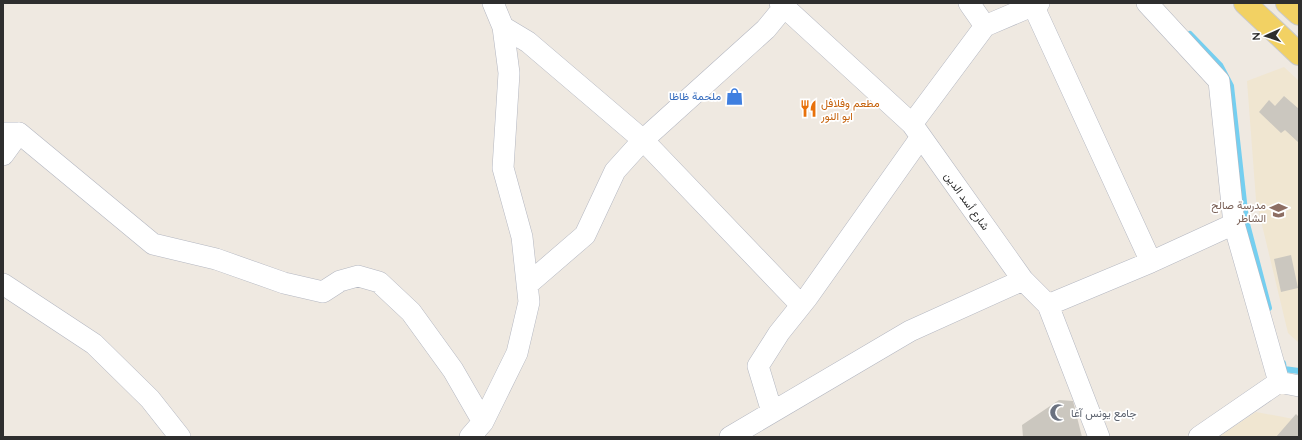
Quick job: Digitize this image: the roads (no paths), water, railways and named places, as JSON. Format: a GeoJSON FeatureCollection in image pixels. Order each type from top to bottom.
{"type":"FeatureCollection","features":[{"type":"Feature","properties":{"kind":"main road"},"geometry":{"type":"LineString","coordinates":[[1245,3],[1299,54]]}},
{"type":"Feature","properties":{"kind":"main road"},"geometry":{"type":"LineString","coordinates":[[1287,3],[1299,14]]}},
{"type":"Feature","properties":{"kind":"street"},"geometry":{"type":"LineString","coordinates":[[470,437],[483,422],[517,353],[528,302],[522,237],[503,168],[510,73],[503,27],[493,3]]}},
{"type":"Feature","properties":{"kind":"street"},"geometry":{"type":"LineString","coordinates":[[969,3],[985,26]]}},
{"type":"Feature","properties":{"kind":"street"},"geometry":{"type":"LineString","coordinates":[[1147,3],[1226,76],[1234,224],[1289,384],[1199,437]]}},
{"type":"Feature","properties":{"kind":"street"},"geometry":{"type":"LineString","coordinates":[[772,412],[758,366],[779,333],[801,305],[985,26],[1036,4],[1152,262]]}},
{"type":"Feature","properties":{"kind":"street"},"geometry":{"type":"LineString","coordinates":[[527,285],[585,235],[615,171],[644,140],[766,29],[789,6]]}},
{"type":"Feature","properties":{"kind":"street","name":"شارع أسد الدين"},"geometry":{"type":"LineString","coordinates":[[789,6],[916,130],[1023,280],[1048,305],[1099,437]]}},
{"type":"Feature","properties":{"kind":"street"},"geometry":{"type":"LineString","coordinates":[[503,27],[528,42],[644,140],[801,305]]}},
{"type":"Feature","properties":{"kind":"street"},"geometry":{"type":"LineString","coordinates":[[3,155],[11,133],[152,244],[216,259],[284,283],[323,292],[340,281],[358,276],[379,282],[411,312],[453,370],[483,422]]}},
{"type":"Feature","properties":{"kind":"street"},"geometry":{"type":"LineString","coordinates":[[1048,305],[1152,262],[1234,224]]}},
{"type":"Feature","properties":{"kind":"street"},"geometry":{"type":"LineString","coordinates":[[730,437],[910,331],[1023,280]]}},
{"type":"Feature","properties":{"kind":"street"},"geometry":{"type":"LineString","coordinates":[[3,284],[94,344],[150,399],[180,437]]}},
{"type":"Feature","properties":{"kind":"waterway"},"geometry":{"type":"LineString","coordinates":[[1190,34],[1220,65],[1231,86],[1246,220],[1269,308]]}},
{"type":"Feature","properties":{"kind":"waterway"},"geometry":{"type":"LineString","coordinates":[[1283,363],[1284,369],[1299,371]]}},
{"type":"Feature","properties":{"kind":"place","name":"ملحمة ظاظا"},"geometry":{"type":"Point","coordinates":[734,96]}},
{"type":"Feature","properties":{"kind":"place","name":"مطعم وفلافل ابو النور"},"geometry":{"type":"Point","coordinates":[808,109]}},
{"type":"Feature","properties":{"kind":"place","name":"مدرسة صالح الشاطر"},"geometry":{"type":"Point","coordinates":[1279,211]}},
{"type":"Feature","properties":{"kind":"place","name":"جامع يونس آغا"},"geometry":{"type":"Point","coordinates":[1058,413]}}]}
